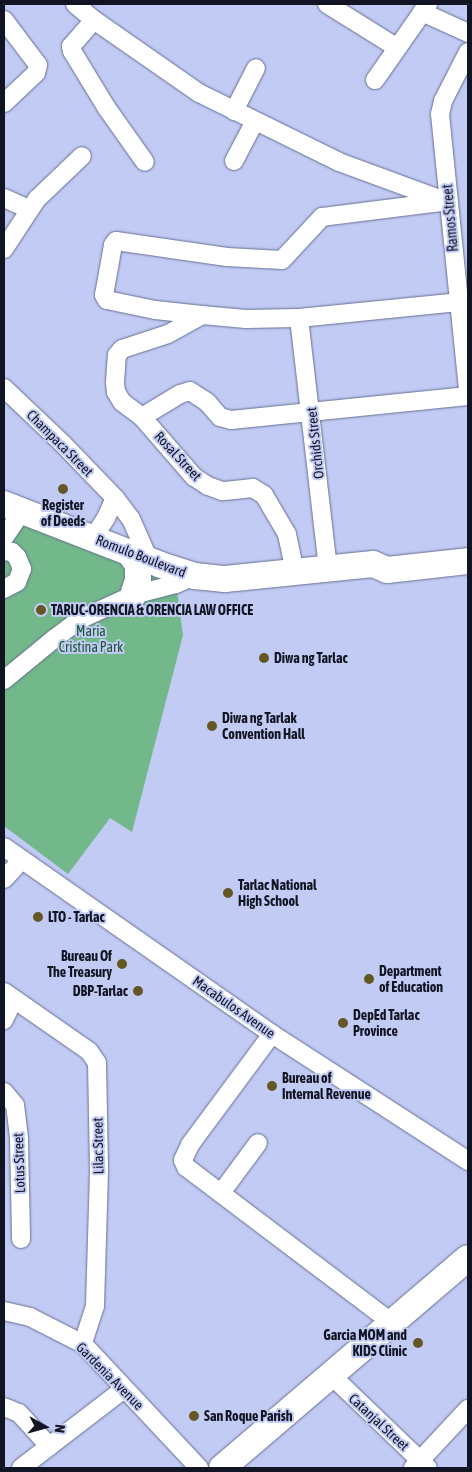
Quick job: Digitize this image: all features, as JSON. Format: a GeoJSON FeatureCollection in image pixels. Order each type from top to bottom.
{"type":"FeatureCollection","features":[{"type":"Feature","properties":{"kind":"highway","name":"Romulo Boulevard"},"geometry":{"type":"LineString","coordinates":[[13,507],[196,576],[225,579],[373,564],[386,556],[468,548]]}},
{"type":"Feature","properties":{"kind":"highway"},"geometry":{"type":"LineString","coordinates":[[133,595],[138,580],[139,556]]}},
{"type":"Feature","properties":{"kind":"highway","name":"Romulo Boulevard"},"geometry":{"type":"LineString","coordinates":[[373,564],[387,570],[468,561]]}},
{"type":"Feature","properties":{"kind":"highway"},"geometry":{"type":"LineString","coordinates":[[222,1468],[468,1258]]}},
{"type":"Feature","properties":{"kind":"street"},"geometry":{"type":"LineString","coordinates":[[75,4],[94,20],[199,93],[339,162],[447,201]]}},
{"type":"Feature","properties":{"kind":"street"},"geometry":{"type":"LineString","coordinates":[[327,4],[396,47]]}},
{"type":"Feature","properties":{"kind":"street"},"geometry":{"type":"LineString","coordinates":[[375,80],[396,47],[425,8],[468,33]]}},
{"type":"Feature","properties":{"kind":"street"},"geometry":{"type":"LineString","coordinates":[[4,20],[38,65],[36,73],[4,103]]}},
{"type":"Feature","properties":{"kind":"street"},"geometry":{"type":"LineString","coordinates":[[94,20],[71,46],[72,51],[106,107],[145,162]]}},
{"type":"Feature","properties":{"kind":"street","name":"Ramos Street"},"geometry":{"type":"LineString","coordinates":[[468,52],[443,101],[440,114],[447,201],[468,391]]}},
{"type":"Feature","properties":{"kind":"street"},"geometry":{"type":"LineString","coordinates":[[234,111],[256,68]]}},
{"type":"Feature","properties":{"kind":"street"},"geometry":{"type":"LineString","coordinates":[[234,161],[255,121]]}},
{"type":"Feature","properties":{"kind":"street"},"geometry":{"type":"LineString","coordinates":[[4,249],[29,209],[82,156]]}},
{"type":"Feature","properties":{"kind":"street"},"geometry":{"type":"LineString","coordinates":[[4,198],[29,209]]}},
{"type":"Feature","properties":{"kind":"street"},"geometry":{"type":"LineString","coordinates":[[447,201],[322,217],[282,260],[227,258],[116,241],[113,244],[104,295],[107,300],[156,310],[246,319],[299,318],[458,302]]}},
{"type":"Feature","properties":{"kind":"street","name":"Rosal Street"},"geometry":{"type":"LineString","coordinates":[[202,315],[168,334],[122,349],[117,355],[116,392],[122,402],[142,417],[194,477],[208,486],[222,491],[253,488],[264,494],[287,534],[295,572]]}},
{"type":"Feature","properties":{"kind":"street","name":"Orchids Street"},"geometry":{"type":"LineString","coordinates":[[299,318],[312,411],[328,568]]}},
{"type":"Feature","properties":{"kind":"street","name":"Champaca Street"},"geometry":{"type":"LineString","coordinates":[[4,388],[63,444],[115,498],[131,519],[139,556]]}},
{"type":"Feature","properties":{"kind":"street"},"geometry":{"type":"LineString","coordinates":[[142,417],[180,394],[190,392],[207,402],[225,420],[468,396]]}},
{"type":"Feature","properties":{"kind":"street"},"geometry":{"type":"LineString","coordinates":[[93,538],[106,518],[115,498]]}},
{"type":"Feature","properties":{"kind":"street"},"geometry":{"type":"LineString","coordinates":[[4,538],[13,507]]}},
{"type":"Feature","properties":{"kind":"street"},"geometry":{"type":"LineString","coordinates":[[4,551],[12,552],[17,557],[22,569],[17,582],[4,589]]}},
{"type":"Feature","properties":{"kind":"street"},"geometry":{"type":"LineString","coordinates":[[4,680],[54,638],[81,619],[133,595],[176,584],[196,576]]}},
{"type":"Feature","properties":{"kind":"street","name":"Macabulos Avenue"},"geometry":{"type":"LineString","coordinates":[[4,847],[272,1034],[468,1161]]}},
{"type":"Feature","properties":{"kind":"street"},"geometry":{"type":"LineString","coordinates":[[4,880],[22,860]]}},
{"type":"Feature","properties":{"kind":"street"},"geometry":{"type":"LineString","coordinates":[[4,1020],[9,995]]}},
{"type":"Feature","properties":{"kind":"street","name":"Lilac Street"},"geometry":{"type":"LineString","coordinates":[[9,995],[88,1051],[97,1063],[99,1171],[95,1306],[83,1344]]}},
{"type":"Feature","properties":{"kind":"street"},"geometry":{"type":"LineString","coordinates":[[272,1034],[190,1145],[183,1160],[186,1167],[392,1323]]}},
{"type":"Feature","properties":{"kind":"street","name":"Lotus Street"},"geometry":{"type":"LineString","coordinates":[[4,1092],[15,1105],[19,1140],[21,1239]]}},
{"type":"Feature","properties":{"kind":"street"},"geometry":{"type":"LineString","coordinates":[[221,1193],[258,1143]]}},
{"type":"Feature","properties":{"kind":"street","name":"Gardenia Avenue"},"geometry":{"type":"LineString","coordinates":[[4,1311],[30,1317],[83,1344],[198,1468]]}},
{"type":"Feature","properties":{"kind":"street","name":"Catanjal Street"},"geometry":{"type":"LineString","coordinates":[[331,1375],[420,1466]]}},
{"type":"Feature","properties":{"kind":"street"},"geometry":{"type":"LineString","coordinates":[[21,1468],[124,1389]]}},
{"type":"Feature","properties":{"kind":"street"},"geometry":{"type":"LineString","coordinates":[[4,1407],[19,1413],[49,1446]]}},
{"type":"Feature","properties":{"kind":"street"},"geometry":{"type":"LineString","coordinates":[[420,1466],[468,1409]]}},
{"type":"Feature","properties":{"kind":"green space","name":"Maria Cristina Park"},"geometry":{"type":"Polygon","coordinates":[[[4,513],[175,576],[183,635],[132,832],[110,818],[68,874],[4,826],[4,513]]]}},
{"type":"Feature","properties":{"kind":"place","name":"Register of Deeds"},"geometry":{"type":"Point","coordinates":[63,489]}},
{"type":"Feature","properties":{"kind":"place","name":"TARUC-ORENCIA & ORENCIA LAW OFFICE"},"geometry":{"type":"Point","coordinates":[41,610]}},
{"type":"Feature","properties":{"kind":"place","name":"Diwa ng Tarlac"},"geometry":{"type":"Point","coordinates":[264,658]}},
{"type":"Feature","properties":{"kind":"place","name":"Diwa ng Tarlak Convention Hall"},"geometry":{"type":"Point","coordinates":[212,726]}},
{"type":"Feature","properties":{"kind":"place","name":"Tarlac National High School"},"geometry":{"type":"Point","coordinates":[228,893]}},
{"type":"Feature","properties":{"kind":"place","name":"LTO - Tarlac"},"geometry":{"type":"Point","coordinates":[38,917]}},
{"type":"Feature","properties":{"kind":"place","name":"Bureau Of The Treasury"},"geometry":{"type":"Point","coordinates":[122,964]}},
{"type":"Feature","properties":{"kind":"place","name":"Department of Education"},"geometry":{"type":"Point","coordinates":[369,979]}},
{"type":"Feature","properties":{"kind":"place","name":"DBP-Tarlac"},"geometry":{"type":"Point","coordinates":[138,991]}},
{"type":"Feature","properties":{"kind":"place","name":"DepEd Tarlac Province"},"geometry":{"type":"Point","coordinates":[343,1023]}},
{"type":"Feature","properties":{"kind":"place","name":"Bureau of Internal Revenue"},"geometry":{"type":"Point","coordinates":[272,1086]}},
{"type":"Feature","properties":{"kind":"place","name":"Garcia MOM and KIDS Clinic"},"geometry":{"type":"Point","coordinates":[418,1343]}},
{"type":"Feature","properties":{"kind":"place","name":"San Roque Parish"},"geometry":{"type":"Point","coordinates":[194,1416]}}]}
